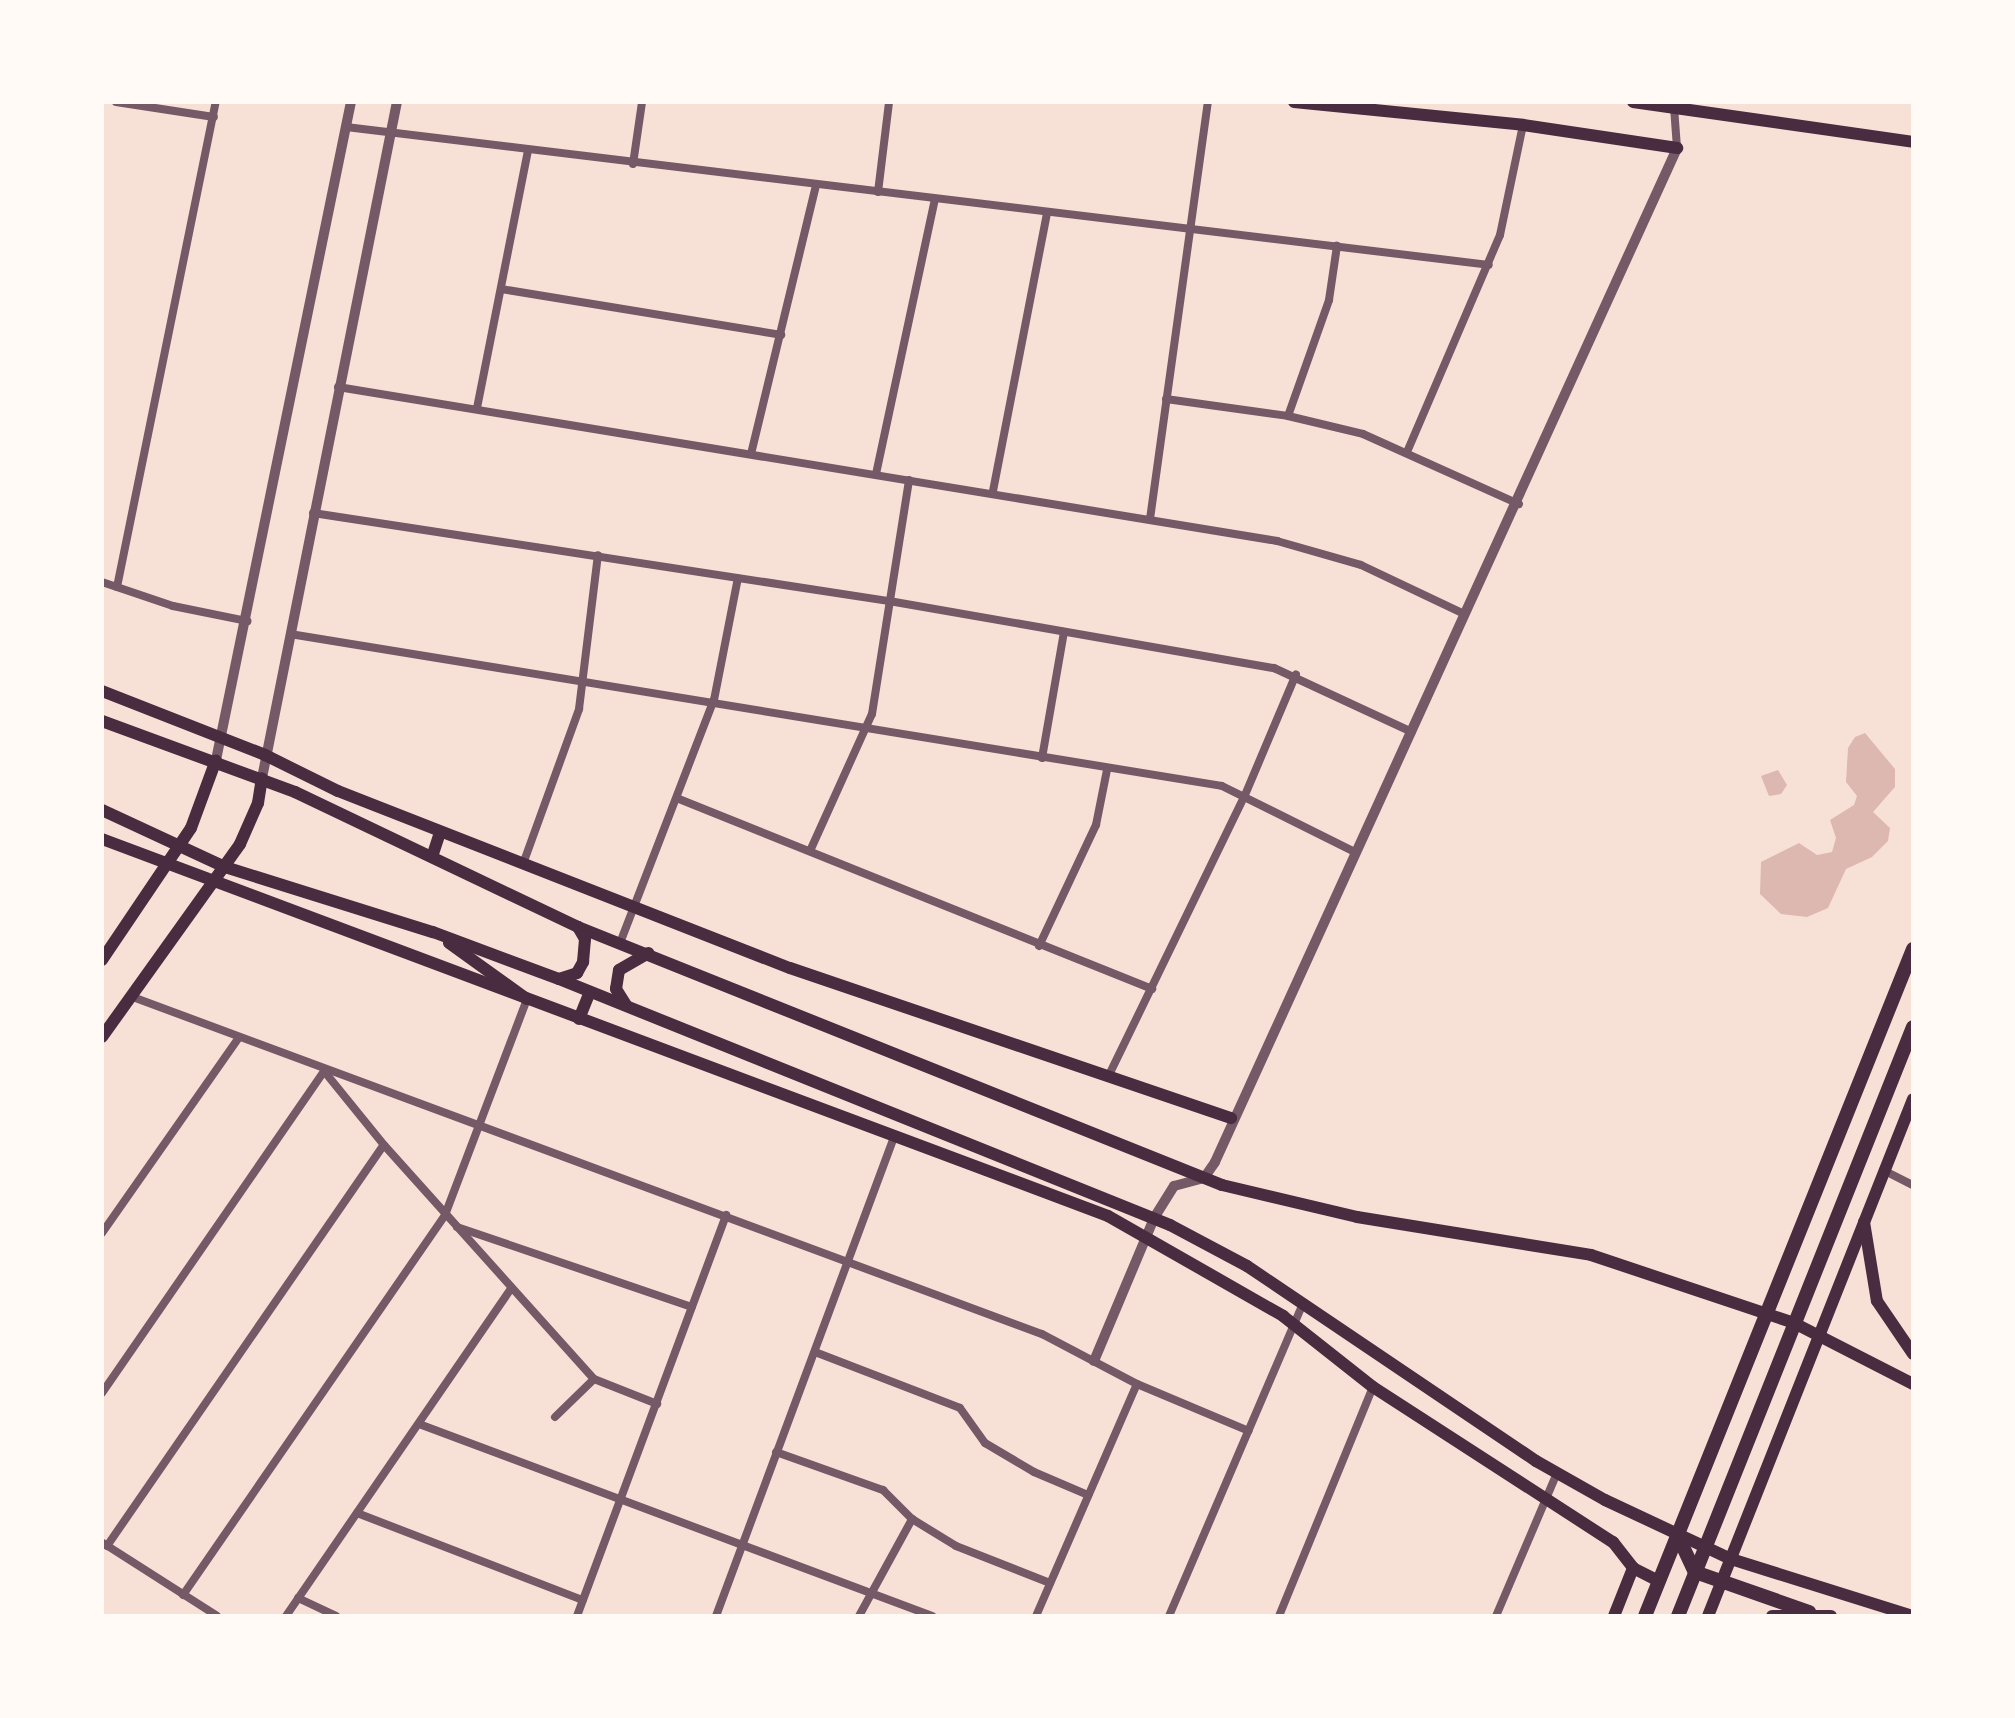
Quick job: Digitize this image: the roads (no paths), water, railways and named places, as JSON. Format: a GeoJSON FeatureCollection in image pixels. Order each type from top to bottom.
{"type":"FeatureCollection","features":[{"type":"Feature","properties":{"kind":"highway"},"geometry":{"type":"LineString","coordinates":[[1645,1616],[1913,949]]}},
{"type":"Feature","properties":{"kind":"highway"},"geometry":{"type":"LineString","coordinates":[[1678,1616],[1913,1027]]}},
{"type":"Feature","properties":{"kind":"highway"},"geometry":{"type":"LineString","coordinates":[[1678,1536],[1695,1572],[1809,1612]]}},
{"type":"Feature","properties":{"kind":"main road"},"geometry":{"type":"LineString","coordinates":[[1294,102],[1523,125],[1677,148]]}},
{"type":"Feature","properties":{"kind":"main road"},"geometry":{"type":"LineString","coordinates":[[1633,102],[1913,142]]}},
{"type":"Feature","properties":{"kind":"main road"},"geometry":{"type":"LineString","coordinates":[[102,691],[265,755],[440,832],[790,968],[1231,1118]]}},
{"type":"Feature","properties":{"kind":"main road"},"geometry":{"type":"LineString","coordinates":[[102,721],[262,778],[578,927],[1204,1178],[1357,1217],[1563,1248],[1794,1323],[1913,1384]]}},
{"type":"Feature","properties":{"kind":"main road"},"geometry":{"type":"LineString","coordinates":[[102,960],[178,846],[207,794],[216,760]]}},
{"type":"Feature","properties":{"kind":"main road"},"geometry":{"type":"LineString","coordinates":[[102,1037],[225,867],[249,828],[262,778]]}},
{"type":"Feature","properties":{"kind":"main road"},"geometry":{"type":"LineString","coordinates":[[102,810],[225,867],[433,932],[559,979],[1154,1218],[1247,1266],[1557,1473],[1678,1536],[1731,1559],[1913,1616]]}},
{"type":"Feature","properties":{"kind":"main road"},"geometry":{"type":"LineString","coordinates":[[432,857],[440,832]]}},
{"type":"Feature","properties":{"kind":"main road"},"geometry":{"type":"LineString","coordinates":[[102,839],[1145,1234],[1294,1325],[1373,1387],[1613,1542],[1633,1568],[1659,1581]]}},
{"type":"Feature","properties":{"kind":"main road"},"geometry":{"type":"LineString","coordinates":[[559,979],[577,973],[583,962],[585,939],[578,927]]}},
{"type":"Feature","properties":{"kind":"main road"},"geometry":{"type":"LineString","coordinates":[[433,932],[527,999]]}},
{"type":"Feature","properties":{"kind":"main road"},"geometry":{"type":"LineString","coordinates":[[626,1006],[616,989],[619,970],[648,953]]}},
{"type":"Feature","properties":{"kind":"main road"},"geometry":{"type":"LineString","coordinates":[[579,1019],[590,992]]}},
{"type":"Feature","properties":{"kind":"main road"},"geometry":{"type":"LineString","coordinates":[[1708,1616],[1913,1099]]}},
{"type":"Feature","properties":{"kind":"main road"},"geometry":{"type":"LineString","coordinates":[[1864,1218],[1877,1301],[1913,1354]]}},
{"type":"Feature","properties":{"kind":"main road"},"geometry":{"type":"LineString","coordinates":[[1614,1616],[1633,1568]]}},
{"type":"Feature","properties":{"kind":"main road"},"geometry":{"type":"LineString","coordinates":[[1772,1616],[1809,1612],[1831,1616]]}},
{"type":"Feature","properties":{"kind":"street"},"geometry":{"type":"LineString","coordinates":[[116,102],[214,117]]}},
{"type":"Feature","properties":{"kind":"street"},"geometry":{"type":"LineString","coordinates":[[117,587],[216,102]]}},
{"type":"Feature","properties":{"kind":"street"},"geometry":{"type":"LineString","coordinates":[[216,760],[248,622],[351,102]]}},
{"type":"Feature","properties":{"kind":"street"},"geometry":{"type":"LineString","coordinates":[[262,778],[397,102]]}},
{"type":"Feature","properties":{"kind":"street"},"geometry":{"type":"LineString","coordinates":[[633,164],[642,102]]}},
{"type":"Feature","properties":{"kind":"street"},"geometry":{"type":"LineString","coordinates":[[878,192],[889,102]]}},
{"type":"Feature","properties":{"kind":"street"},"geometry":{"type":"LineString","coordinates":[[1150,519],[1208,102]]}},
{"type":"Feature","properties":{"kind":"street"},"geometry":{"type":"LineString","coordinates":[[1094,1361],[1154,1218],[1174,1186],[1204,1178],[1464,614],[1519,504],[1677,148],[1674,106]]}},
{"type":"Feature","properties":{"kind":"street"},"geometry":{"type":"LineString","coordinates":[[1407,452],[1489,265],[1510,196],[1523,125]]}},
{"type":"Feature","properties":{"kind":"street"},"geometry":{"type":"LineString","coordinates":[[346,127],[1489,265]]}},
{"type":"Feature","properties":{"kind":"street"},"geometry":{"type":"LineString","coordinates":[[477,408],[528,151]]}},
{"type":"Feature","properties":{"kind":"street"},"geometry":{"type":"LineString","coordinates":[[751,454],[816,186]]}},
{"type":"Feature","properties":{"kind":"street"},"geometry":{"type":"LineString","coordinates":[[876,474],[935,199]]}},
{"type":"Feature","properties":{"kind":"street"},"geometry":{"type":"LineString","coordinates":[[993,491],[1047,214]]}},
{"type":"Feature","properties":{"kind":"street"},"geometry":{"type":"LineString","coordinates":[[1288,416],[1329,300],[1337,246]]}},
{"type":"Feature","properties":{"kind":"street"},"geometry":{"type":"LineString","coordinates":[[501,289],[781,335]]}},
{"type":"Feature","properties":{"kind":"street"},"geometry":{"type":"LineString","coordinates":[[338,387],[993,491],[1309,547],[1386,575],[1464,614]]}},
{"type":"Feature","properties":{"kind":"street"},"geometry":{"type":"LineString","coordinates":[[1166,399],[1288,416],[1407,452],[1519,504]]}},
{"type":"Feature","properties":{"kind":"street"},"geometry":{"type":"LineString","coordinates":[[810,851],[867,728],[909,480]]}},
{"type":"Feature","properties":{"kind":"street"},"geometry":{"type":"LineString","coordinates":[[313,513],[889,601],[1296,674],[1412,732]]}},
{"type":"Feature","properties":{"kind":"street"},"geometry":{"type":"LineString","coordinates":[[523,864],[585,680],[598,555]]}},
{"type":"Feature","properties":{"kind":"street"},"geometry":{"type":"LineString","coordinates":[[620,943],[679,799],[714,700],[738,578]]}},
{"type":"Feature","properties":{"kind":"street"},"geometry":{"type":"LineString","coordinates":[[102,582],[248,622]]}},
{"type":"Feature","properties":{"kind":"street"},"geometry":{"type":"LineString","coordinates":[[1042,758],[1064,632]]}},
{"type":"Feature","properties":{"kind":"street"},"geometry":{"type":"LineString","coordinates":[[290,634],[714,700],[1107,770],[1222,786],[1355,852]]}},
{"type":"Feature","properties":{"kind":"street"},"geometry":{"type":"LineString","coordinates":[[1109,1075],[1245,795],[1296,674]]}},
{"type":"Feature","properties":{"kind":"street"},"geometry":{"type":"LineString","coordinates":[[1039,946],[1096,825],[1107,770]]}},
{"type":"Feature","properties":{"kind":"street"},"geometry":{"type":"LineString","coordinates":[[679,799],[1152,989]]}},
{"type":"Feature","properties":{"kind":"street"},"geometry":{"type":"LineString","coordinates":[[130,996],[324,1071],[479,1124],[1042,1334],[1137,1384],[1249,1431]]}},
{"type":"Feature","properties":{"kind":"street"},"geometry":{"type":"LineString","coordinates":[[183,1595],[445,1215],[527,999]]}},
{"type":"Feature","properties":{"kind":"street"},"geometry":{"type":"LineString","coordinates":[[102,1233],[239,1037]]}},
{"type":"Feature","properties":{"kind":"street"},"geometry":{"type":"LineString","coordinates":[[324,1071],[445,1215],[594,1379],[657,1404]]}},
{"type":"Feature","properties":{"kind":"street"},"geometry":{"type":"LineString","coordinates":[[102,1393],[324,1071]]}},
{"type":"Feature","properties":{"kind":"street"},"geometry":{"type":"LineString","coordinates":[[716,1616],[894,1137]]}},
{"type":"Feature","properties":{"kind":"street"},"geometry":{"type":"LineString","coordinates":[[217,1616],[104,1544],[384,1145]]}},
{"type":"Feature","properties":{"kind":"street"},"geometry":{"type":"LineString","coordinates":[[1883,1170],[1913,1185]]}},
{"type":"Feature","properties":{"kind":"street"},"geometry":{"type":"LineString","coordinates":[[577,1616],[726,1215]]}},
{"type":"Feature","properties":{"kind":"street"},"geometry":{"type":"LineString","coordinates":[[456,1227],[692,1307]]}},
{"type":"Feature","properties":{"kind":"street"},"geometry":{"type":"LineString","coordinates":[[286,1616],[511,1289]]}},
{"type":"Feature","properties":{"kind":"street"},"geometry":{"type":"LineString","coordinates":[[1182,1616],[1170,1614],[1303,1303]]}},
{"type":"Feature","properties":{"kind":"street"},"geometry":{"type":"LineString","coordinates":[[815,1352],[960,1408],[985,1443],[1034,1472],[1088,1495]]}},
{"type":"Feature","properties":{"kind":"street"},"geometry":{"type":"LineString","coordinates":[[555,1417],[594,1379]]}},
{"type":"Feature","properties":{"kind":"street"},"geometry":{"type":"LineString","coordinates":[[1036,1616],[1137,1384]]}},
{"type":"Feature","properties":{"kind":"street"},"geometry":{"type":"LineString","coordinates":[[1279,1616],[1373,1387]]}},
{"type":"Feature","properties":{"kind":"street"},"geometry":{"type":"LineString","coordinates":[[419,1424],[932,1616]]}},
{"type":"Feature","properties":{"kind":"street"},"geometry":{"type":"LineString","coordinates":[[776,1452],[883,1490],[912,1519],[956,1546],[1050,1583]]}},
{"type":"Feature","properties":{"kind":"street"},"geometry":{"type":"LineString","coordinates":[[1496,1616],[1557,1473]]}},
{"type":"Feature","properties":{"kind":"street"},"geometry":{"type":"LineString","coordinates":[[357,1513],[583,1600]]}},
{"type":"Feature","properties":{"kind":"street"},"geometry":{"type":"LineString","coordinates":[[859,1616],[868,1592],[912,1519]]}},
{"type":"Feature","properties":{"kind":"street"},"geometry":{"type":"LineString","coordinates":[[298,1598],[336,1616]]}}]}
